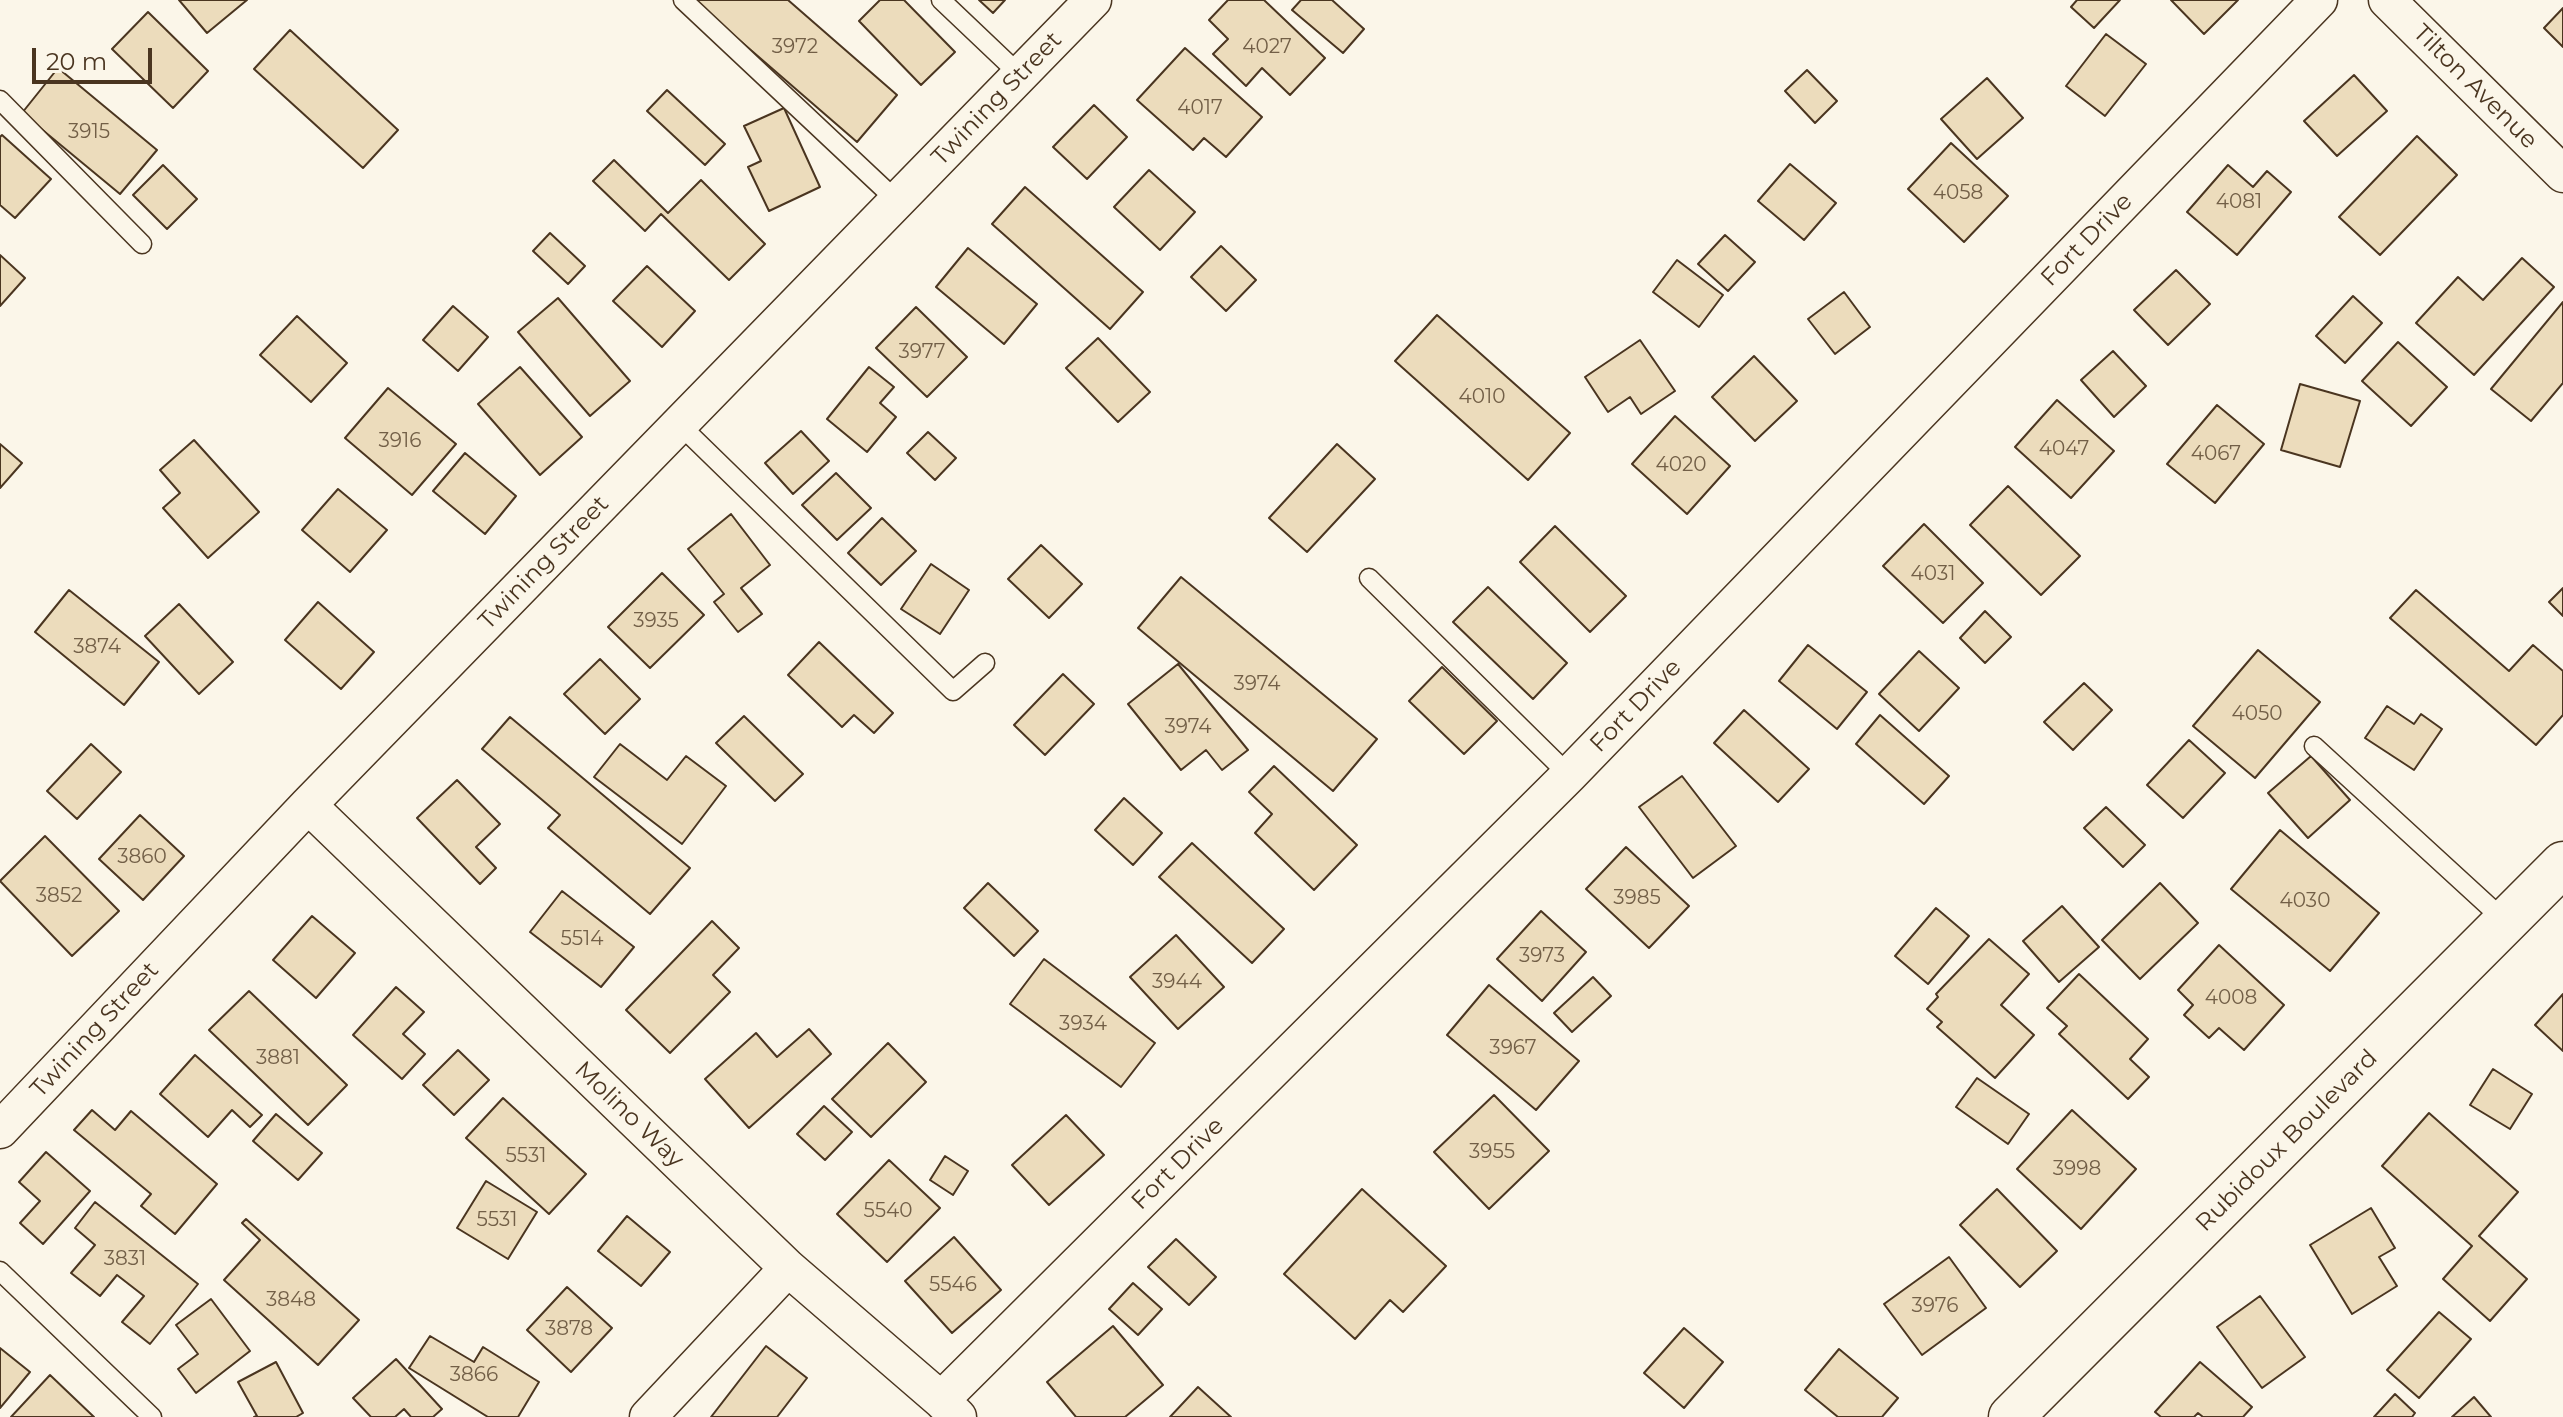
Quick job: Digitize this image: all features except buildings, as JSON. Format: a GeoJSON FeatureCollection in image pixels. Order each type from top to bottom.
{"type":"FeatureCollection","features":[{"type":"Feature","properties":{"kind":"street","name":"Twining Street"},"geometry":{"type":"LineString","coordinates":[[0,1130],[308,805],[1093,0]]}},
{"type":"Feature","properties":{"kind":"street","name":"Fort Drive"},"geometry":{"type":"LineString","coordinates":[[950,1408],[1569,775],[2319,0]]}},
{"type":"Feature","properties":{"kind":"street","name":"Tilton Avenue"},"geometry":{"type":"LineString","coordinates":[[2387,0],[2563,174]]}},
{"type":"Feature","properties":{"kind":"street","name":"Molino Way"},"geometry":{"type":"LineString","coordinates":[[308,805],[788,1268],[950,1408]]}},
{"type":"Feature","properties":{"kind":"street","name":"Rubidoux Boulevard"},"geometry":{"type":"LineString","coordinates":[[2011,1417],[2563,864]]}},
{"type":"Feature","properties":{"kind":"street"},"geometry":{"type":"LineString","coordinates":[[648,1417],[788,1268]]}},
{"type":"Feature","properties":{"kind":"lane"},"geometry":{"type":"LineString","coordinates":[[683,0],[897,201]]}},
{"type":"Feature","properties":{"kind":"lane"},"geometry":{"type":"LineString","coordinates":[[941,0],[1020,75]]}},
{"type":"Feature","properties":{"kind":"lane"},"geometry":{"type":"LineString","coordinates":[[0,100],[142,244]]}},
{"type":"Feature","properties":{"kind":"lane"},"geometry":{"type":"LineString","coordinates":[[679,424],[953,691],[985,663]]}},
{"type":"Feature","properties":{"kind":"lane"},"geometry":{"type":"LineString","coordinates":[[1369,578],[1569,775]]}},
{"type":"Feature","properties":{"kind":"lane"},"geometry":{"type":"LineString","coordinates":[[2314,746],[2506,922]]}},
{"type":"Feature","properties":{"kind":"lane"},"geometry":{"type":"LineString","coordinates":[[0,1271],[152,1417]]}}]}
